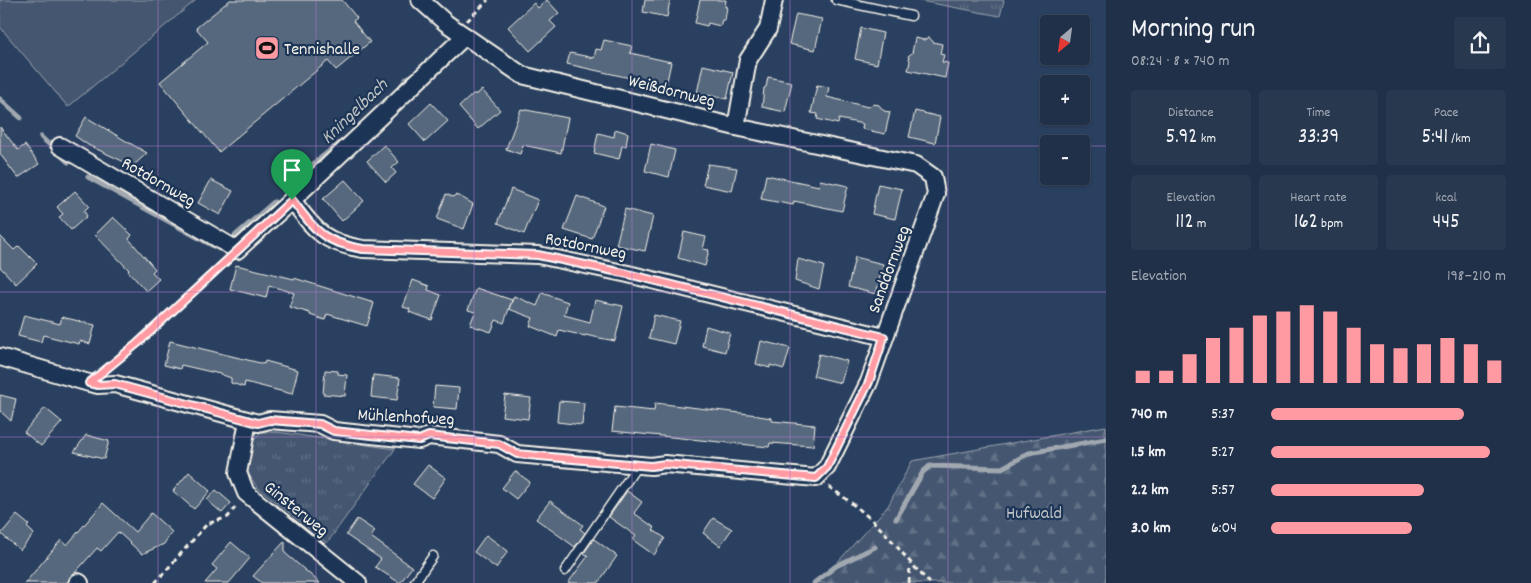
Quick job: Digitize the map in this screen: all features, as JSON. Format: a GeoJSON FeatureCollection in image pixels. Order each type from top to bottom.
{"type":"FeatureCollection","features":[{"type":"Feature","properties":{"kind":"street","name":"Weißdornweg"},"geometry":{"type":"LineString","coordinates":[[420,0],[446,23],[522,75],[736,127],[916,165],[932,178]]}},
{"type":"Feature","properties":{"kind":"street"},"geometry":{"type":"LineString","coordinates":[[736,127],[748,60],[768,29],[774,0]]}},
{"type":"Feature","properties":{"kind":"street"},"geometry":{"type":"LineString","coordinates":[[237,250],[292,200],[461,34]]}},
{"type":"Feature","properties":{"kind":"street","name":"Rotdornweg"},"geometry":{"type":"LineString","coordinates":[[60,146],[237,250]]}},
{"type":"Feature","properties":{"kind":"street","name":"Sanddornweg"},"geometry":{"type":"LineString","coordinates":[[816,478],[827,467],[869,382],[936,194],[932,178]]}},
{"type":"Feature","properties":{"kind":"street","name":"Rotdornweg"},"geometry":{"type":"LineString","coordinates":[[292,200],[312,226],[327,239],[342,246],[363,249],[538,255],[628,274],[884,337]]}},
{"type":"Feature","properties":{"kind":"street","name":"Mühlenhofweg"},"geometry":{"type":"LineString","coordinates":[[0,357],[89,383],[98,385],[115,384],[258,423],[270,420],[320,424],[334,431],[419,440],[429,436],[499,444],[517,454],[651,466],[665,464],[816,478]]}},
{"type":"Feature","properties":{"kind":"street","name":"Ginsterweg"},"geometry":{"type":"LineString","coordinates":[[248,421],[238,473],[246,493],[358,583]]}},
{"type":"Feature","properties":{"kind":"lane"},"geometry":{"type":"LineString","coordinates":[[836,0],[912,16]]}},
{"type":"Feature","properties":{"kind":"lane"},"geometry":{"type":"LineString","coordinates":[[564,571],[638,465]]}},
{"type":"Feature","properties":{"kind":"lane"},"geometry":{"type":"LineString","coordinates":[[414,583],[433,556]]}},
{"type":"Feature","properties":{"kind":"path"},"geometry":{"type":"LineString","coordinates":[[461,34],[488,0]]}},
{"type":"Feature","properties":{"kind":"path"},"geometry":{"type":"LineString","coordinates":[[89,383],[138,343],[237,250]]}},
{"type":"Feature","properties":{"kind":"path"},"geometry":{"type":"LineString","coordinates":[[816,478],[844,497],[883,531],[910,564],[930,583]]}},
{"type":"Feature","properties":{"kind":"path"},"geometry":{"type":"LineString","coordinates":[[155,583],[207,524],[228,516],[246,493]]}},
{"type":"Feature","properties":{"kind":"path"},"geometry":{"type":"LineString","coordinates":[[909,583],[910,564]]}},
{"type":"Feature","properties":{"kind":"green space"},"geometry":{"type":"Polygon","coordinates":[[[0,0],[196,0],[68,107],[0,27],[0,0]]]}},
{"type":"Feature","properties":{"kind":"green space"},"geometry":{"type":"Polygon","coordinates":[[[915,0],[1004,0],[1000,16],[915,0]]]}},
{"type":"Feature","properties":{"kind":"green space","name":"Hufwald"},"geometry":{"type":"Polygon","coordinates":[[[1106,426],[1106,583],[819,583],[888,506],[912,461],[1106,426]]]}},
{"type":"Feature","properties":{"kind":"green space"},"geometry":{"type":"Polygon","coordinates":[[[261,432],[277,432],[395,449],[327,543],[257,487],[250,477],[246,465],[248,451],[252,442],[261,432]]]}},
{"type":"Feature","properties":{"kind":"building"},"geometry":{"type":"Polygon","coordinates":[[[230,0],[342,0],[357,18],[353,21],[370,42],[336,70],[328,61],[219,152],[160,82],[208,42],[196,28],[230,0]]]}},
{"type":"Feature","properties":{"kind":"building"},"geometry":{"type":"Polygon","coordinates":[[[547,0],[559,13],[550,21],[556,27],[530,51],[508,27],[534,3],[538,8],[547,0]]]}},
{"type":"Feature","properties":{"kind":"building"},"geometry":{"type":"Polygon","coordinates":[[[645,0],[670,0],[667,17],[643,12],[645,0]]]}},
{"type":"Feature","properties":{"kind":"building"},"geometry":{"type":"Polygon","coordinates":[[[700,0],[726,0],[725,20],[722,20],[720,26],[708,23],[707,26],[695,23],[700,0]]]}},
{"type":"Feature","properties":{"kind":"building"},"geometry":{"type":"Polygon","coordinates":[[[796,14],[822,19],[815,50],[789,44],[796,14]]]}},
{"type":"Feature","properties":{"kind":"building"},"geometry":{"type":"Polygon","coordinates":[[[861,28],[883,33],[877,64],[855,59],[861,28]]]}},
{"type":"Feature","properties":{"kind":"building"},"geometry":{"type":"Polygon","coordinates":[[[929,37],[933,42],[942,44],[940,54],[944,55],[942,62],[948,63],[945,78],[908,70],[910,61],[908,56],[912,53],[915,38],[924,40],[929,37]]]}},
{"type":"Feature","properties":{"kind":"building"},"geometry":{"type":"Polygon","coordinates":[[[604,40],[632,46],[630,53],[671,62],[666,86],[567,64],[570,53],[594,58],[596,49],[601,50],[604,40]]]}},
{"type":"Feature","properties":{"kind":"building"},"geometry":{"type":"Polygon","coordinates":[[[703,65],[733,72],[727,99],[697,93],[703,65]]]}},
{"type":"Feature","properties":{"kind":"building"},"geometry":{"type":"Polygon","coordinates":[[[768,77],[792,82],[785,112],[762,107],[764,88],[766,87],[768,77]]]}},
{"type":"Feature","properties":{"kind":"building"},"geometry":{"type":"Polygon","coordinates":[[[817,85],[829,87],[827,97],[868,107],[874,104],[879,105],[884,111],[890,112],[885,134],[862,129],[863,124],[839,119],[838,124],[817,119],[818,114],[811,113],[817,85]]]}},
{"type":"Feature","properties":{"kind":"building"},"geometry":{"type":"Polygon","coordinates":[[[482,90],[500,110],[478,129],[459,107],[473,94],[477,94],[482,90]]]}},
{"type":"Feature","properties":{"kind":"building"},"geometry":{"type":"Polygon","coordinates":[[[431,103],[448,121],[425,142],[409,124],[431,103]]]}},
{"type":"Feature","properties":{"kind":"building"},"geometry":{"type":"Polygon","coordinates":[[[521,109],[568,118],[561,153],[523,145],[520,154],[506,149],[521,109]]]}},
{"type":"Feature","properties":{"kind":"building"},"geometry":{"type":"Polygon","coordinates":[[[915,111],[940,117],[935,143],[909,137],[915,111]]]}},
{"type":"Feature","properties":{"kind":"building"},"geometry":{"type":"Polygon","coordinates":[[[86,117],[147,153],[133,166],[88,145],[75,136],[86,117]]]}},
{"type":"Feature","properties":{"kind":"building"},"geometry":{"type":"Polygon","coordinates":[[[0,127],[18,150],[25,145],[39,164],[18,178],[0,154],[0,127]]]}},
{"type":"Feature","properties":{"kind":"building"},"geometry":{"type":"Polygon","coordinates":[[[615,129],[628,133],[626,146],[622,146],[619,159],[594,153],[598,133],[614,137],[615,129]]]}},
{"type":"Feature","properties":{"kind":"building"},"geometry":{"type":"Polygon","coordinates":[[[651,144],[675,150],[669,177],[645,171],[651,144]]]}},
{"type":"Feature","properties":{"kind":"building"},"geometry":{"type":"Polygon","coordinates":[[[384,145],[399,162],[392,168],[396,173],[386,182],[367,161],[384,145]]]}},
{"type":"Feature","properties":{"kind":"building"},"geometry":{"type":"Polygon","coordinates":[[[708,164],[737,168],[732,191],[703,185],[708,164]]]}},
{"type":"Feature","properties":{"kind":"building"},"geometry":{"type":"Polygon","coordinates":[[[766,175],[819,186],[820,180],[848,186],[842,211],[794,201],[793,205],[761,199],[766,175]]]}},
{"type":"Feature","properties":{"kind":"building"},"geometry":{"type":"Polygon","coordinates":[[[211,180],[233,191],[220,215],[198,203],[211,180]]]}},
{"type":"Feature","properties":{"kind":"building"},"geometry":{"type":"Polygon","coordinates":[[[345,180],[364,201],[342,221],[323,199],[345,180]]]}},
{"type":"Feature","properties":{"kind":"building"},"geometry":{"type":"Polygon","coordinates":[[[878,184],[902,189],[895,219],[872,214],[878,184]]]}},
{"type":"Feature","properties":{"kind":"building"},"geometry":{"type":"Polygon","coordinates":[[[511,189],[538,200],[524,234],[498,223],[511,189]]]}},
{"type":"Feature","properties":{"kind":"building"},"geometry":{"type":"Polygon","coordinates":[[[75,191],[89,206],[84,211],[87,216],[71,230],[59,217],[63,214],[57,207],[75,191]]]}},
{"type":"Feature","properties":{"kind":"building"},"geometry":{"type":"Polygon","coordinates":[[[446,194],[453,197],[455,195],[461,197],[473,204],[464,229],[437,219],[446,194]]]}},
{"type":"Feature","properties":{"kind":"building"},"geometry":{"type":"Polygon","coordinates":[[[577,196],[604,206],[592,239],[564,230],[577,196]]]}},
{"type":"Feature","properties":{"kind":"building"},"geometry":{"type":"Polygon","coordinates":[[[625,209],[653,216],[645,251],[616,245],[625,209]]]}},
{"type":"Feature","properties":{"kind":"building"},"geometry":{"type":"Polygon","coordinates":[[[113,217],[132,235],[129,239],[155,269],[152,272],[159,279],[146,291],[129,270],[95,235],[113,217]]]}},
{"type":"Feature","properties":{"kind":"building"},"geometry":{"type":"Polygon","coordinates":[[[684,232],[706,237],[703,249],[709,250],[705,266],[678,258],[684,232]]]}},
{"type":"Feature","properties":{"kind":"building"},"geometry":{"type":"Polygon","coordinates":[[[0,236],[14,250],[19,246],[37,264],[16,284],[0,267],[0,236]]]}},
{"type":"Feature","properties":{"kind":"building"},"geometry":{"type":"Polygon","coordinates":[[[855,257],[883,264],[876,294],[848,287],[855,257]]]}},
{"type":"Feature","properties":{"kind":"building"},"geometry":{"type":"Polygon","coordinates":[[[798,259],[824,266],[819,289],[795,281],[798,259]]]}},
{"type":"Feature","properties":{"kind":"building"},"geometry":{"type":"Polygon","coordinates":[[[236,265],[294,278],[374,303],[367,326],[327,314],[325,320],[289,307],[294,293],[269,285],[266,298],[230,289],[236,265]]]}},
{"type":"Feature","properties":{"kind":"building"},"geometry":{"type":"Polygon","coordinates":[[[413,280],[429,286],[428,290],[441,295],[432,320],[409,312],[410,309],[403,307],[413,280]]]}},
{"type":"Feature","properties":{"kind":"building"},"geometry":{"type":"Polygon","coordinates":[[[476,288],[512,300],[504,323],[496,320],[491,332],[470,325],[475,312],[468,310],[476,288]]]}},
{"type":"Feature","properties":{"kind":"building"},"geometry":{"type":"Polygon","coordinates":[[[542,293],[568,302],[564,315],[590,322],[595,300],[623,306],[615,341],[559,330],[557,337],[530,326],[533,318],[509,309],[514,296],[537,306],[542,293]]]}},
{"type":"Feature","properties":{"kind":"building"},"geometry":{"type":"Polygon","coordinates":[[[24,315],[60,324],[62,317],[95,325],[90,344],[80,341],[79,344],[43,335],[41,342],[18,336],[24,315]]]}},
{"type":"Feature","properties":{"kind":"building"},"geometry":{"type":"Polygon","coordinates":[[[654,315],[680,321],[674,344],[649,338],[654,315]]]}},
{"type":"Feature","properties":{"kind":"building"},"geometry":{"type":"Polygon","coordinates":[[[706,326],[730,333],[725,352],[702,346],[706,326]]]}},
{"type":"Feature","properties":{"kind":"building"},"geometry":{"type":"Polygon","coordinates":[[[170,341],[264,364],[265,361],[298,370],[292,394],[245,382],[244,387],[231,383],[231,378],[220,374],[181,365],[180,369],[164,365],[170,341]]]}},
{"type":"Feature","properties":{"kind":"building"},"geometry":{"type":"Polygon","coordinates":[[[761,341],[790,348],[784,369],[756,364],[761,341]]]}},
{"type":"Feature","properties":{"kind":"building"},"geometry":{"type":"Polygon","coordinates":[[[819,354],[847,361],[841,383],[813,376],[819,354]]]}},
{"type":"Feature","properties":{"kind":"building"},"geometry":{"type":"Polygon","coordinates":[[[325,370],[338,371],[338,374],[347,375],[345,396],[323,394],[325,370]]]}},
{"type":"Feature","properties":{"kind":"building"},"geometry":{"type":"Polygon","coordinates":[[[373,375],[400,378],[397,400],[371,397],[373,375]]]}},
{"type":"Feature","properties":{"kind":"building"},"geometry":{"type":"Polygon","coordinates":[[[435,386],[459,388],[457,409],[433,407],[435,386]]]}},
{"type":"Feature","properties":{"kind":"building"},"geometry":{"type":"Polygon","coordinates":[[[0,395],[16,399],[11,421],[0,411],[0,395]]]}},
{"type":"Feature","properties":{"kind":"building"},"geometry":{"type":"Polygon","coordinates":[[[505,395],[531,398],[528,419],[502,416],[505,395]]]}},
{"type":"Feature","properties":{"kind":"building"},"geometry":{"type":"Polygon","coordinates":[[[559,401],[584,403],[582,425],[557,422],[559,401]]]}},
{"type":"Feature","properties":{"kind":"building"},"geometry":{"type":"Polygon","coordinates":[[[655,403],[758,415],[772,418],[772,421],[815,425],[813,446],[770,443],[769,447],[612,431],[615,407],[654,411],[655,403]]]}},
{"type":"Feature","properties":{"kind":"building"},"geometry":{"type":"Polygon","coordinates":[[[45,408],[62,422],[41,446],[24,432],[45,408]]]}},
{"type":"Feature","properties":{"kind":"building"},"geometry":{"type":"Polygon","coordinates":[[[86,435],[109,441],[104,459],[74,452],[86,435]]]}},
{"type":"Feature","properties":{"kind":"building"},"geometry":{"type":"Polygon","coordinates":[[[428,465],[446,478],[432,498],[413,484],[428,465]]]}},
{"type":"Feature","properties":{"kind":"building"},"geometry":{"type":"Polygon","coordinates":[[[515,471],[530,482],[516,499],[502,488],[515,471]]]}},
{"type":"Feature","properties":{"kind":"building"},"geometry":{"type":"Polygon","coordinates":[[[189,472],[210,491],[194,509],[173,491],[189,472]]]}},
{"type":"Feature","properties":{"kind":"building"},"geometry":{"type":"Polygon","coordinates":[[[216,490],[231,503],[222,513],[207,500],[216,490]]]}},
{"type":"Feature","properties":{"kind":"building"},"geometry":{"type":"Polygon","coordinates":[[[627,491],[642,502],[634,513],[655,528],[653,530],[665,538],[654,555],[633,540],[636,536],[609,517],[627,491]]]}},
{"type":"Feature","properties":{"kind":"building"},"geometry":{"type":"Polygon","coordinates":[[[550,501],[583,525],[580,529],[585,533],[575,547],[536,519],[550,501]]]}},
{"type":"Feature","properties":{"kind":"building"},"geometry":{"type":"Polygon","coordinates":[[[103,503],[135,532],[151,513],[172,532],[164,544],[142,554],[118,532],[101,551],[97,548],[66,583],[25,583],[61,540],[67,545],[103,503]]]}},
{"type":"Feature","properties":{"kind":"building"},"geometry":{"type":"Polygon","coordinates":[[[17,515],[29,525],[27,527],[34,534],[20,550],[1,534],[17,515]]]}},
{"type":"Feature","properties":{"kind":"building"},"geometry":{"type":"Polygon","coordinates":[[[713,518],[732,529],[720,546],[703,533],[713,518]]]}},
{"type":"Feature","properties":{"kind":"building"},"geometry":{"type":"Polygon","coordinates":[[[357,519],[375,531],[371,537],[412,567],[400,583],[375,567],[381,559],[346,535],[357,519]]]}},
{"type":"Feature","properties":{"kind":"building"},"geometry":{"type":"Polygon","coordinates":[[[486,535],[508,551],[496,568],[474,552],[486,535]]]}},
{"type":"Feature","properties":{"kind":"building"},"geometry":{"type":"Polygon","coordinates":[[[594,539],[617,556],[598,583],[568,583],[588,556],[584,553],[594,539]]]}},
{"type":"Feature","properties":{"kind":"building"},"geometry":{"type":"Polygon","coordinates":[[[285,541],[285,553],[320,583],[262,583],[253,576],[285,541]]]}},
{"type":"Feature","properties":{"kind":"building"},"geometry":{"type":"Polygon","coordinates":[[[231,542],[250,558],[229,583],[205,583],[217,569],[212,565],[231,542]]]}},
{"type":"Feature","properties":{"kind":"waterway","name":"Kningelbach"},"geometry":{"type":"LineString","coordinates":[[397,91],[407,78],[416,74]]}},
{"type":"Feature","properties":{"kind":"waterway","name":"Kningelbach"},"geometry":{"type":"LineString","coordinates":[[0,99],[21,118]]}},
{"type":"Feature","properties":{"kind":"waterway","name":"Kningelbach"},"geometry":{"type":"LineString","coordinates":[[41,137],[68,162]]}},
{"type":"Feature","properties":{"kind":"waterway","name":"Kningelbach"},"geometry":{"type":"LineString","coordinates":[[285,191],[313,164],[345,139]]}},
{"type":"Feature","properties":{"kind":"waterway","name":"Kningelbach"},"geometry":{"type":"LineString","coordinates":[[88,177],[219,249]]}},
{"type":"Feature","properties":{"kind":"waterway","name":"Kningelbach"},"geometry":{"type":"LineString","coordinates":[[235,236],[274,202]]}},
{"type":"Feature","properties":{"kind":"waterway"},"geometry":{"type":"LineString","coordinates":[[896,519],[923,472],[930,466],[1002,468],[1029,453],[1106,439]]}},
{"type":"Feature","properties":{"kind":"waterway"},"geometry":{"type":"LineString","coordinates":[[814,583],[836,566],[875,547]]}},
{"type":"Feature","properties":{"kind":"place","name":"Tennishalle"},"geometry":{"type":"Point","coordinates":[267,48]}},
{"type":"Feature","properties":{"kind":"route"},"geometry":{"type":"LineString","coordinates":[[292,200],[312,226],[327,239],[342,246],[363,249],[538,255],[628,274],[884,337],[869,382],[827,467],[816,478],[665,464],[651,466],[517,454],[499,444],[429,436],[419,440],[334,431],[320,424],[270,420],[258,423],[115,384],[98,385],[89,383],[138,343],[167,314],[292,200]]}}]}
